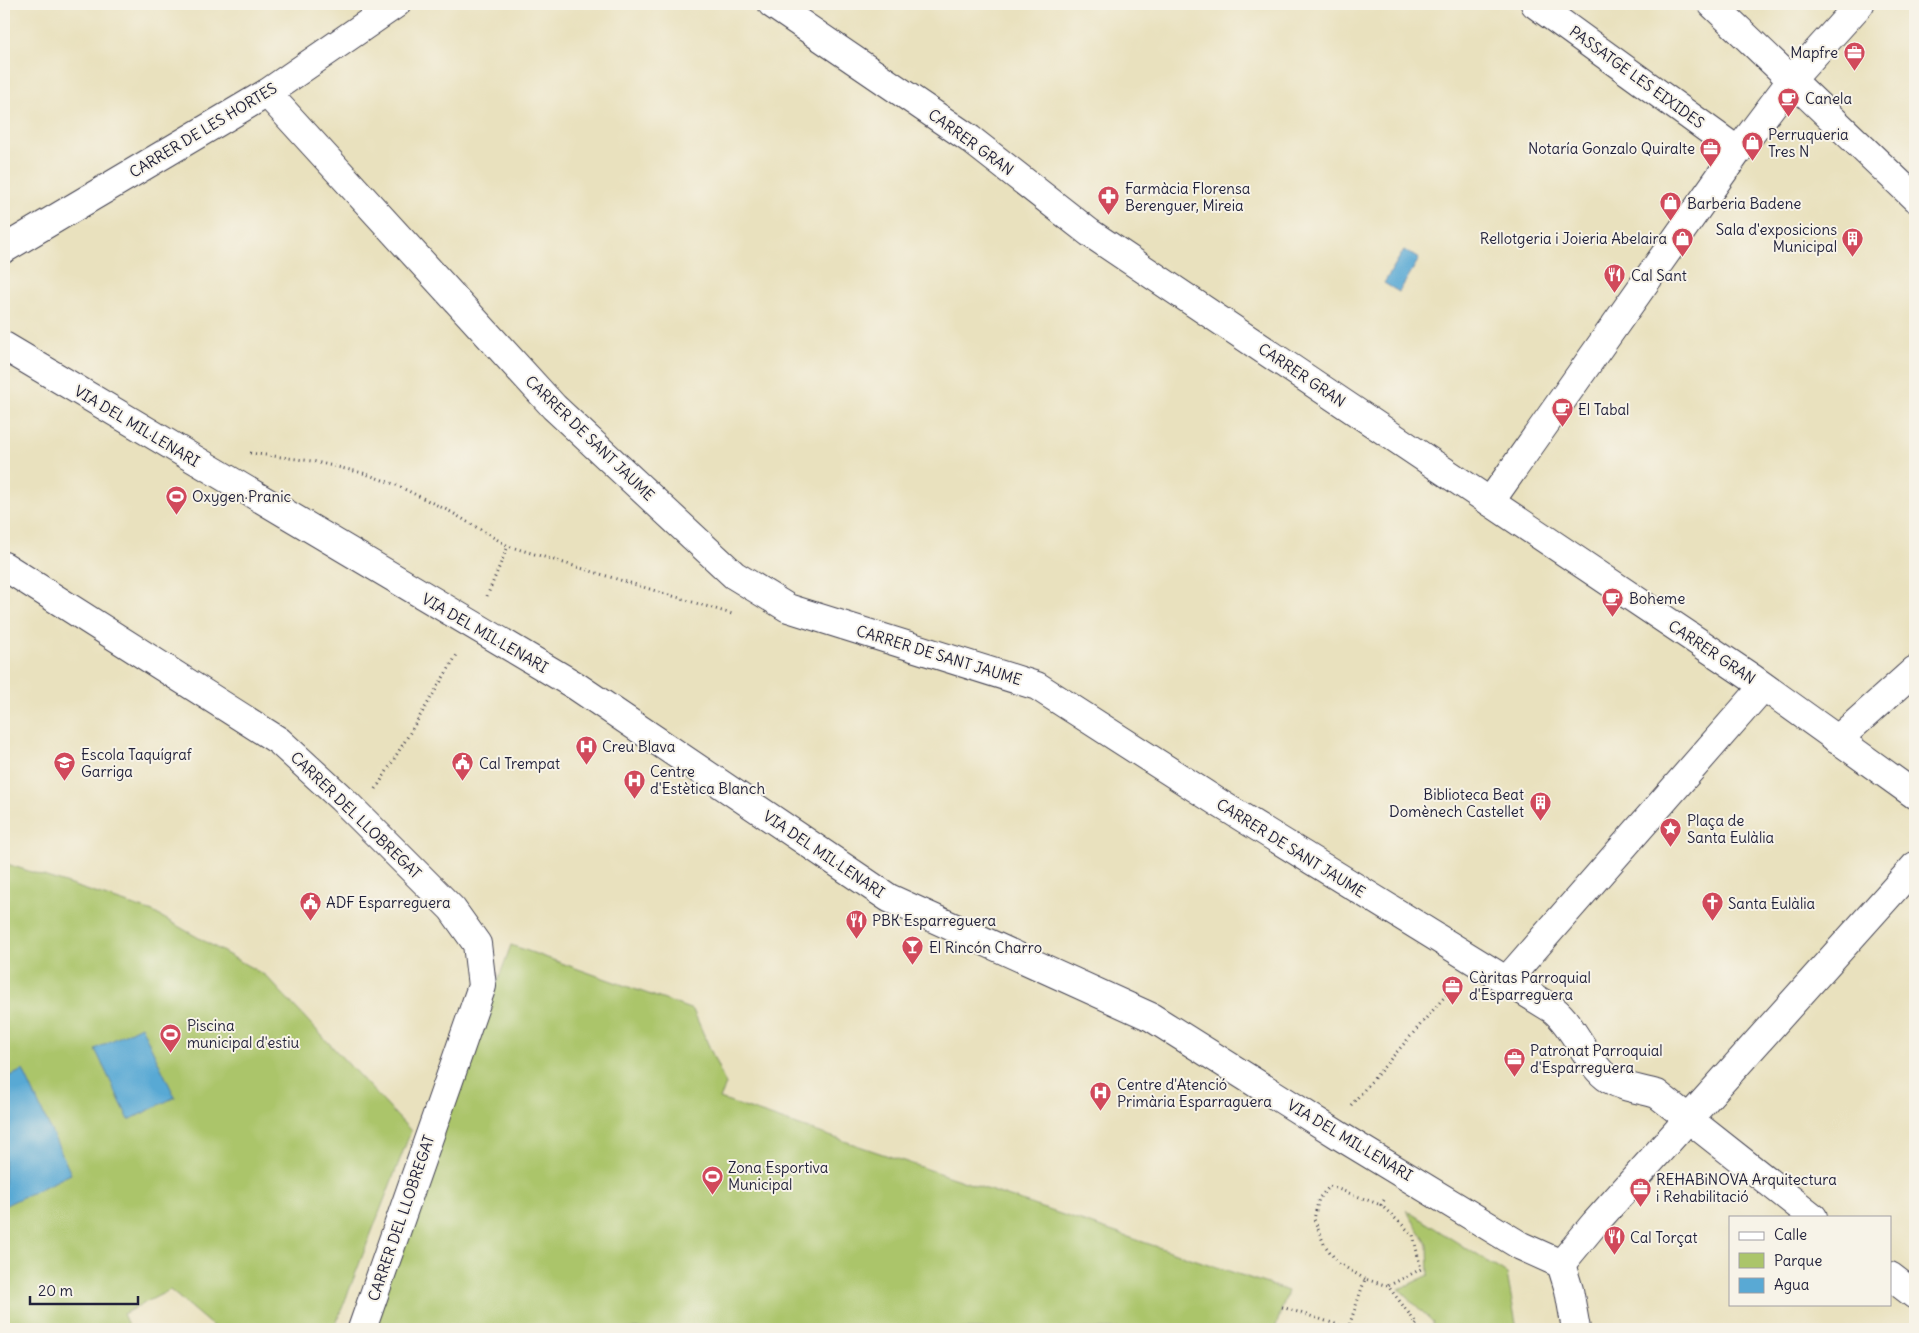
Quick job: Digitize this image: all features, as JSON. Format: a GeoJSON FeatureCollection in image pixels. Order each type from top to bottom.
{"type":"FeatureCollection","features":[{"type":"Feature","properties":{"kind":"street","name":"CARRER DE LES HORTES"},"geometry":{"type":"LineString","coordinates":[[4,249],[267,93],[396,4]]}},
{"type":"Feature","properties":{"kind":"street","name":"CARRER GRAN"},"geometry":{"type":"LineString","coordinates":[[772,4],[970,139],[1090,233],[1763,687],[1836,740]]}},
{"type":"Feature","properties":{"kind":"street","name":"PASSATGE LES EIXIDES"},"geometry":{"type":"LineString","coordinates":[[1535,4],[1738,151]]}},
{"type":"Feature","properties":{"kind":"street"},"geometry":{"type":"LineString","coordinates":[[1712,4],[1793,78],[1915,198]]}},
{"type":"Feature","properties":{"kind":"street"},"geometry":{"type":"LineString","coordinates":[[1490,502],[1738,151],[1793,78],[1860,4]]}},
{"type":"Feature","properties":{"kind":"street","name":"CARRER DE SANT JAUME"},"geometry":{"type":"LineString","coordinates":[[267,93],[554,407],[734,576],[788,608],[1037,686],[1219,803],[1564,1018],[1607,1078],[1626,1087],[1657,1094],[1812,1216]]}},
{"type":"Feature","properties":{"kind":"street","name":"VIA DEL MIL·LENARI"},"geometry":{"type":"LineString","coordinates":[[4,346],[576,686],[889,898],[1152,1017],[1340,1136],[1521,1246],[1561,1264]]}},
{"type":"Feature","properties":{"kind":"street","name":"CARRER DEL LLOBREGAT"},"geometry":{"type":"LineString","coordinates":[[4,566],[279,741],[342,799],[452,909],[476,944],[482,986],[362,1329]]}},
{"type":"Feature","properties":{"kind":"street"},"geometry":{"type":"LineString","coordinates":[[1915,670],[1836,740],[1915,795]]}},
{"type":"Feature","properties":{"kind":"street"},"geometry":{"type":"LineString","coordinates":[[1506,981],[1763,687]]}},
{"type":"Feature","properties":{"kind":"street"},"geometry":{"type":"LineString","coordinates":[[1576,1329],[1569,1290],[1561,1264],[1688,1118],[1915,866]]}},
{"type":"Feature","properties":{"kind":"street"},"geometry":{"type":"LineString","coordinates":[[1892,1278],[1915,1295]]}},
{"type":"Feature","properties":{"kind":"path"},"geometry":{"type":"LineString","coordinates":[[247,452],[312,462],[363,474],[394,484],[451,512],[508,546],[724,612]]}},
{"type":"Feature","properties":{"kind":"path"},"geometry":{"type":"LineString","coordinates":[[487,594],[508,546]]}},
{"type":"Feature","properties":{"kind":"path"},"geometry":{"type":"LineString","coordinates":[[378,786],[448,668]]}},
{"type":"Feature","properties":{"kind":"path"},"geometry":{"type":"LineString","coordinates":[[1348,1109],[1474,962]]}},
{"type":"Feature","properties":{"kind":"path"},"geometry":{"type":"LineString","coordinates":[[1381,1205],[1330,1186],[1319,1198],[1314,1219],[1324,1244],[1338,1263],[1365,1279],[1388,1286],[1417,1324],[1412,1329]]}},
{"type":"Feature","properties":{"kind":"path"},"geometry":{"type":"LineString","coordinates":[[1388,1286],[1421,1269],[1413,1234],[1397,1219]]}},
{"type":"Feature","properties":{"kind":"path"},"geometry":{"type":"LineString","coordinates":[[1282,1307],[1348,1329],[1365,1279]]}},
{"type":"Feature","properties":{"kind":"green space","name":"Piscina municipal d'estiu"},"geometry":{"type":"Polygon","coordinates":[[[4,863],[153,912],[266,976],[411,1131],[334,1329],[216,1329],[170,1290],[123,1314],[130,1329],[4,1329],[4,863]]]}},
{"type":"Feature","properties":{"kind":"green space","name":"Zona Esportiva Municipal"},"geometry":{"type":"Polygon","coordinates":[[[511,945],[693,1010],[726,1085],[720,1099],[1288,1291],[1275,1329],[370,1329],[511,945]]]}},
{"type":"Feature","properties":{"kind":"green space"},"geometry":{"type":"Polygon","coordinates":[[[1406,1210],[1507,1274],[1517,1329],[1431,1329],[1433,1322],[1399,1289],[1429,1275],[1428,1245],[1406,1210]]]}},
{"type":"Feature","properties":{"kind":"water"},"geometry":{"type":"Polygon","coordinates":[[[1404,250],[1419,259],[1399,292],[1384,283],[1404,250]]]}},
{"type":"Feature","properties":{"kind":"water"},"geometry":{"type":"Polygon","coordinates":[[[141,1026],[175,1097],[129,1120],[95,1049],[141,1026]]]}},
{"type":"Feature","properties":{"kind":"water"},"geometry":{"type":"Polygon","coordinates":[[[23,1070],[71,1174],[4,1206],[4,1079],[23,1070]]]}},
{"type":"Feature","properties":{"kind":"place","name":"Mapfre"},"geometry":{"type":"Point","coordinates":[1854,71]}},
{"type":"Feature","properties":{"kind":"place","name":"Canela"},"geometry":{"type":"Point","coordinates":[1789,117]}},
{"type":"Feature","properties":{"kind":"place","name":"Perruqueria Tres N"},"geometry":{"type":"Point","coordinates":[1752,162]}},
{"type":"Feature","properties":{"kind":"place","name":"Notaría Gonzalo Quiralte"},"geometry":{"type":"Point","coordinates":[1711,167]}},
{"type":"Feature","properties":{"kind":"place","name":"Farmàcia Florensa Berenguer, Mireia"},"geometry":{"type":"Point","coordinates":[1109,216]}},
{"type":"Feature","properties":{"kind":"place","name":"Barberia Badene"},"geometry":{"type":"Point","coordinates":[1671,222]}},
{"type":"Feature","properties":{"kind":"place","name":"Rellotgeria i Joieria Abelaira"},"geometry":{"type":"Point","coordinates":[1683,257]}},
{"type":"Feature","properties":{"kind":"place","name":"Sala d'exposicions Municipal"},"geometry":{"type":"Point","coordinates":[1853,257]}},
{"type":"Feature","properties":{"kind":"place","name":"Cal Sant"},"geometry":{"type":"Point","coordinates":[1615,294]}},
{"type":"Feature","properties":{"kind":"place","name":"El Tabal"},"geometry":{"type":"Point","coordinates":[1562,428]}},
{"type":"Feature","properties":{"kind":"place","name":"Oxygen·Pranic"},"geometry":{"type":"Point","coordinates":[176,515]}},
{"type":"Feature","properties":{"kind":"place","name":"Boheme"},"geometry":{"type":"Point","coordinates":[1613,617]}},
{"type":"Feature","properties":{"kind":"place","name":"Creu Blava"},"geometry":{"type":"Point","coordinates":[586,765]}},
{"type":"Feature","properties":{"kind":"place","name":"Escola Taquígraf Garriga"},"geometry":{"type":"Point","coordinates":[65,782]}},
{"type":"Feature","properties":{"kind":"place","name":"Cal Trempat"},"geometry":{"type":"Point","coordinates":[463,782]}},
{"type":"Feature","properties":{"kind":"place","name":"Centre d'Estètica Blanch"},"geometry":{"type":"Point","coordinates":[634,799]}},
{"type":"Feature","properties":{"kind":"place","name":"Biblioteca Beat Domènech Castellet"},"geometry":{"type":"Point","coordinates":[1540,822]}},
{"type":"Feature","properties":{"kind":"place","name":"Plaça de Santa Eulàlia"},"geometry":{"type":"Point","coordinates":[1671,848]}},
{"type":"Feature","properties":{"kind":"place","name":"ADF Esparreguera"},"geometry":{"type":"Point","coordinates":[310,921]}},
{"type":"Feature","properties":{"kind":"place","name":"Santa Eulàlia"},"geometry":{"type":"Point","coordinates":[1712,922]}},
{"type":"Feature","properties":{"kind":"place","name":"PBK Esparreguera"},"geometry":{"type":"Point","coordinates":[856,939]}},
{"type":"Feature","properties":{"kind":"place","name":"El Rincón Charro"},"geometry":{"type":"Point","coordinates":[913,966]}},
{"type":"Feature","properties":{"kind":"place","name":"Càritas Parroquial d'Esparreguera"},"geometry":{"type":"Point","coordinates":[1453,1005]}},
{"type":"Feature","properties":{"kind":"place","name":"Piscina municipal d'estiu"},"geometry":{"type":"Point","coordinates":[171,1053]}},
{"type":"Feature","properties":{"kind":"place","name":"Patronat Parroquial d'Esparreguera"},"geometry":{"type":"Point","coordinates":[1514,1078]}},
{"type":"Feature","properties":{"kind":"place","name":"Centre d'Atenció Primària Esparraguera"},"geometry":{"type":"Point","coordinates":[1101,1112]}},
{"type":"Feature","properties":{"kind":"place","name":"Zona Esportiva Municipal"},"geometry":{"type":"Point","coordinates":[712,1195]}},
{"type":"Feature","properties":{"kind":"place","name":"REHABiNOVA Arquitectura i Rehabilitació"},"geometry":{"type":"Point","coordinates":[1640,1207]}},
{"type":"Feature","properties":{"kind":"place","name":"Cal Torçat"},"geometry":{"type":"Point","coordinates":[1614,1256]}}]}
